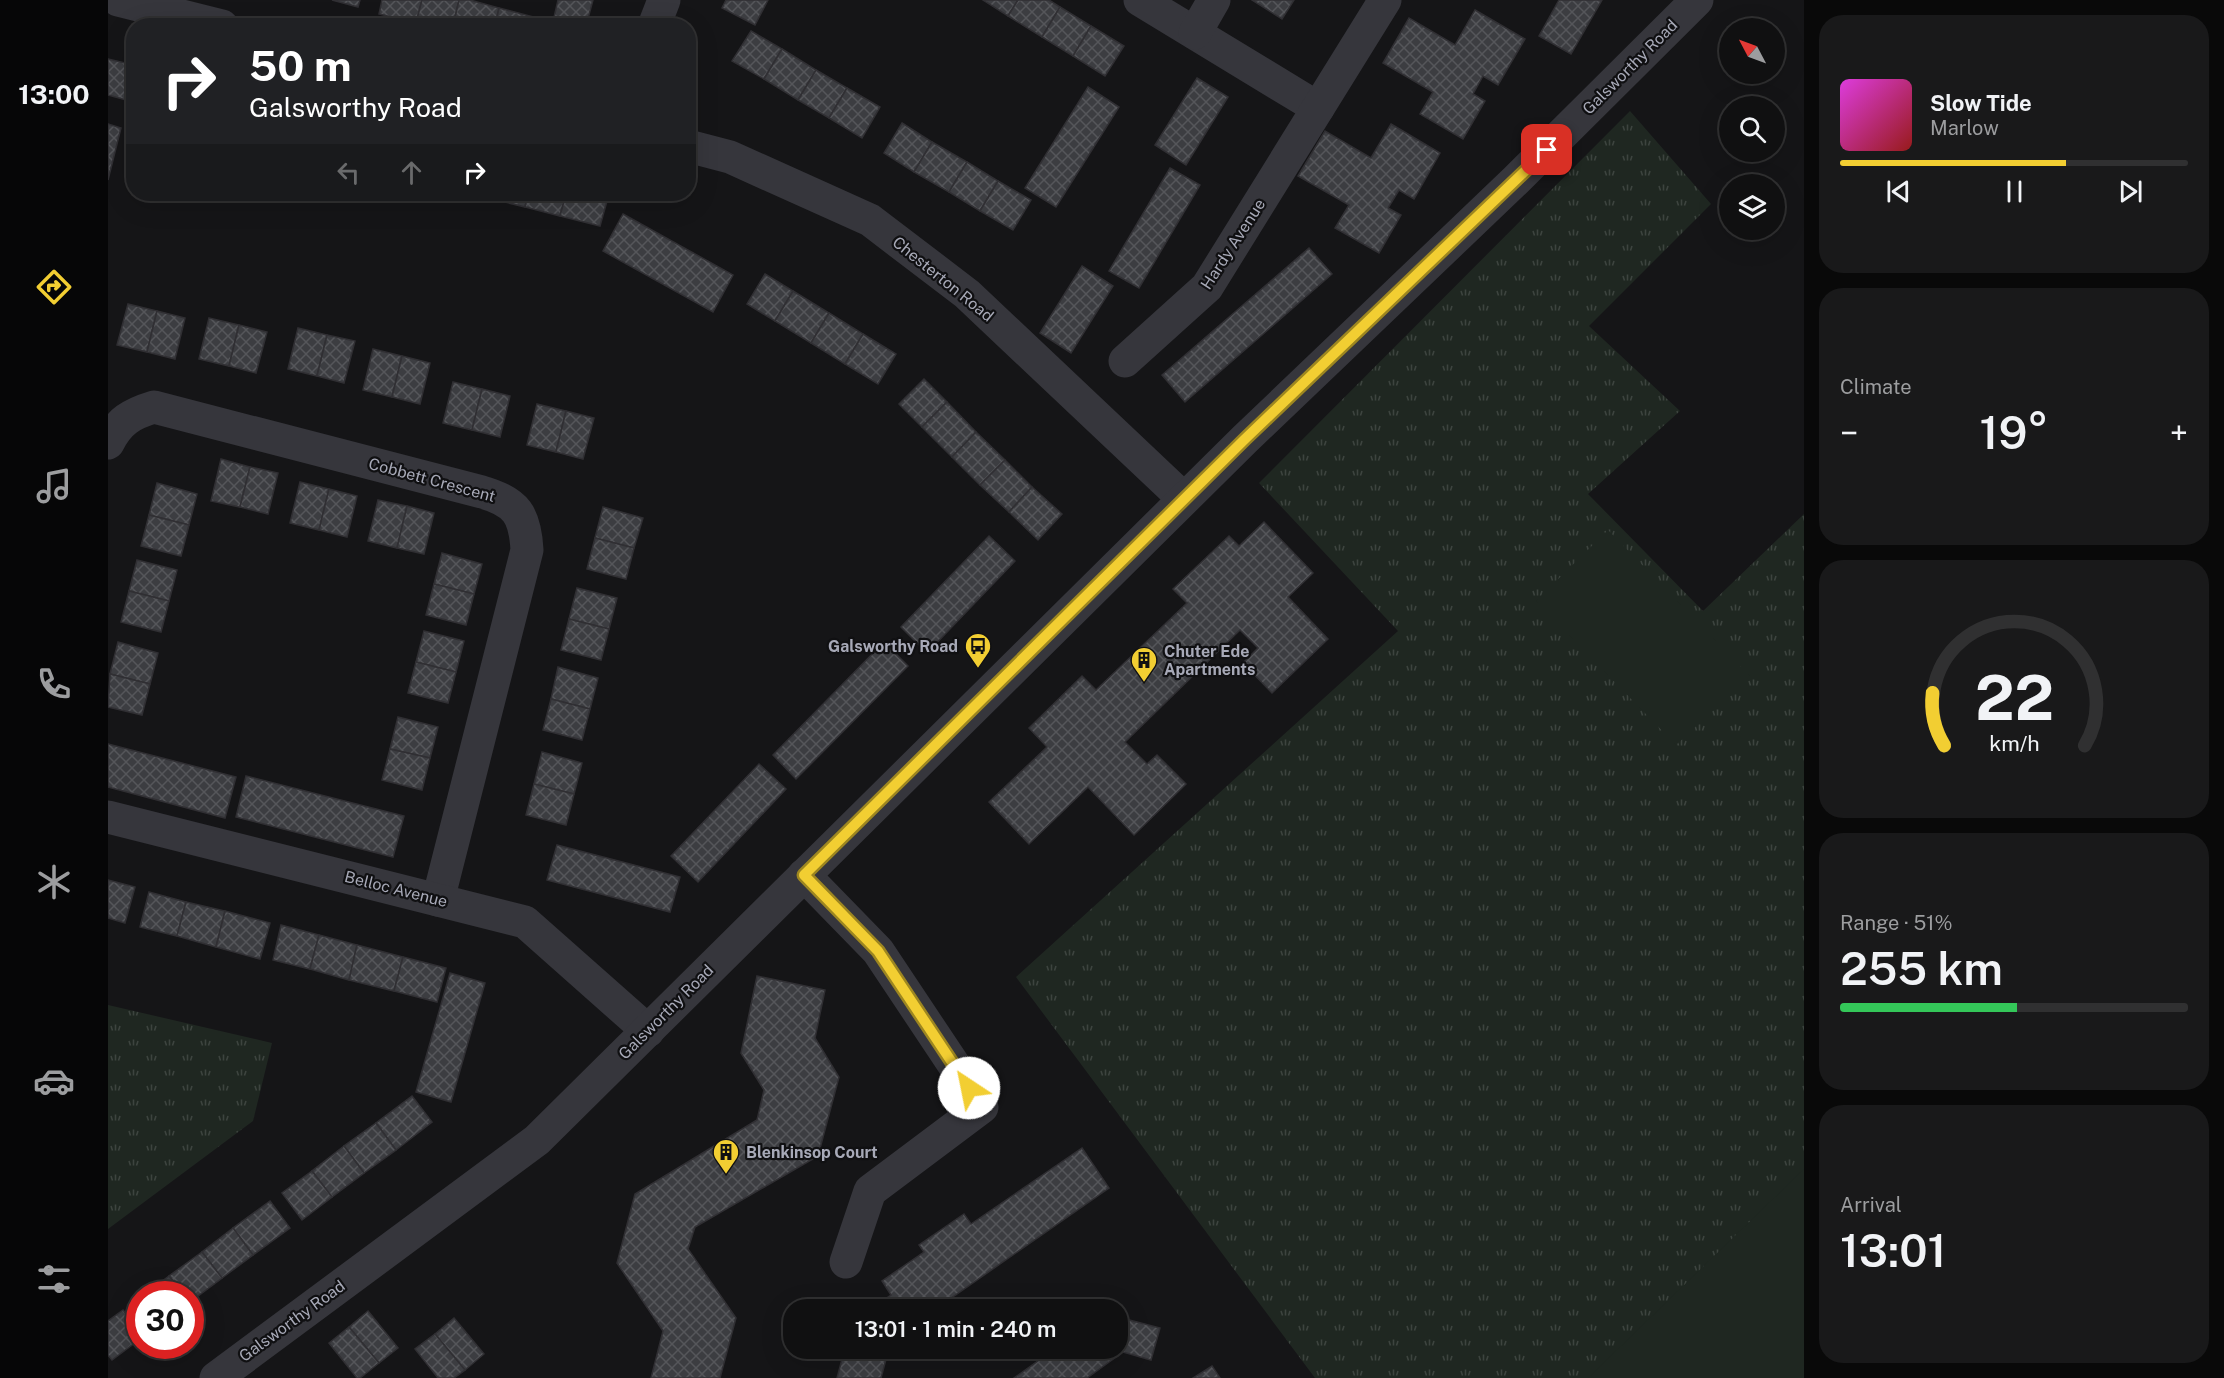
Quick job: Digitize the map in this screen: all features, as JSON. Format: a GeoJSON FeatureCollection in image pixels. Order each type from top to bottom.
{"type":"FeatureCollection","features":[{"type":"Feature","properties":{"kind":"street"},"geometry":{"type":"LineString","coordinates":[[118,0],[190,18]]}},
{"type":"Feature","properties":{"kind":"street"},"geometry":{"type":"LineString","coordinates":[[657,18],[664,0]]}},
{"type":"Feature","properties":{"kind":"street"},"geometry":{"type":"LineString","coordinates":[[1140,0],[1318,108]]}},
{"type":"Feature","properties":{"kind":"street"},"geometry":{"type":"LineString","coordinates":[[1194,33],[1214,0]]}},
{"type":"Feature","properties":{"kind":"street","name":"Hardy Avenue"},"geometry":{"type":"LineString","coordinates":[[1125,361],[1207,287],[1384,0]]}},
{"type":"Feature","properties":{"kind":"street","name":"Galsworthy Road"},"geometry":{"type":"LineString","coordinates":[[216,1378],[537,1140],[1184,499],[1515,181],[1697,0]]}},
{"type":"Feature","properties":{"kind":"street","name":"Chesterton Road"},"geometry":{"type":"LineString","coordinates":[[696,148],[730,157],[870,220],[967,294],[1184,499]]}},
{"type":"Feature","properties":{"kind":"street","name":"Cobbett Crescent"},"geometry":{"type":"LineString","coordinates":[[108,443],[114,430],[132,413],[154,407],[482,492],[502,498],[515,509],[526,527],[527,550],[438,900]]}},
{"type":"Feature","properties":{"kind":"street","name":"Belloc Avenue"},"geometry":{"type":"LineString","coordinates":[[108,817],[525,922],[648,1030]]}},
{"type":"Feature","properties":{"kind":"street"},"geometry":{"type":"LineString","coordinates":[[804,875],[878,951],[982,1107],[870,1191],[846,1263]]}},
{"type":"Feature","properties":{"kind":"green space"},"geometry":{"type":"Polygon","coordinates":[[[1630,111],[1711,204],[1589,326],[1680,411],[1588,494],[1703,611],[1804,514],[1804,1378],[1315,1378],[1016,977],[1398,631],[1259,483],[1630,111]]]}},
{"type":"Feature","properties":{"kind":"green space"},"geometry":{"type":"Polygon","coordinates":[[[1608,530],[1750,676],[1676,745],[1536,601],[1608,530]]]}},
{"type":"Feature","properties":{"kind":"green space"},"geometry":{"type":"Polygon","coordinates":[[[108,1005],[272,1043],[253,1121],[108,1229],[108,1005]]]}},
{"type":"Feature","properties":{"kind":"green space"},"geometry":{"type":"Polygon","coordinates":[[[1804,1169],[1804,1378],[1588,1378],[1804,1169]]]}},
{"type":"Feature","properties":{"kind":"building"},"geometry":{"type":"Polygon","coordinates":[[[332,0],[360,0],[358,7],[332,0]]]}},
{"type":"Feature","properties":{"kind":"building"},"geometry":{"type":"Polygon","coordinates":[[[382,0],[422,0],[417,18],[395,18],[379,14],[382,0]]]}},
{"type":"Feature","properties":{"kind":"building"},"geometry":{"type":"Polygon","coordinates":[[[422,0],[459,0],[455,18],[417,18],[422,0]]]}},
{"type":"Feature","properties":{"kind":"building"},"geometry":{"type":"Polygon","coordinates":[[[459,0],[470,0],[499,8],[497,18],[455,18],[459,0]]]}},
{"type":"Feature","properties":{"kind":"building"},"geometry":{"type":"Polygon","coordinates":[[[558,0],[593,0],[588,18],[554,18],[558,0]]]}},
{"type":"Feature","properties":{"kind":"building"},"geometry":{"type":"Polygon","coordinates":[[[726,0],[768,0],[755,25],[722,8],[726,0]]]}},
{"type":"Feature","properties":{"kind":"building"},"geometry":{"type":"Polygon","coordinates":[[[983,0],[1018,0],[1008,16],[983,0]]]}},
{"type":"Feature","properties":{"kind":"building"},"geometry":{"type":"Polygon","coordinates":[[[1018,0],[1049,0],[1060,7],[1042,37],[1008,16],[1018,0]]]}},
{"type":"Feature","properties":{"kind":"building"},"geometry":{"type":"Polygon","coordinates":[[[1252,0],[1294,0],[1282,19],[1252,0]]]}},
{"type":"Feature","properties":{"kind":"building"},"geometry":{"type":"Polygon","coordinates":[[[1559,0],[1602,0],[1571,54],[1539,36],[1559,0]]]}},
{"type":"Feature","properties":{"kind":"building"},"geometry":{"type":"Polygon","coordinates":[[[1060,7],[1091,26],[1073,56],[1042,37],[1060,7]]]}},
{"type":"Feature","properties":{"kind":"building"},"geometry":{"type":"Polygon","coordinates":[[[499,8],[537,18],[497,18],[499,8]]]}},
{"type":"Feature","properties":{"kind":"building"},"geometry":{"type":"Polygon","coordinates":[[[1475,10],[1525,39],[1498,85],[1483,76],[1473,94],[1485,101],[1463,139],[1420,114],[1433,92],[1383,63],[1409,18],[1455,45],[1475,10]]]}},
{"type":"Feature","properties":{"kind":"building"},"geometry":{"type":"Polygon","coordinates":[[[1091,26],[1124,46],[1105,76],[1073,56],[1091,26]]]}},
{"type":"Feature","properties":{"kind":"building"},"geometry":{"type":"Polygon","coordinates":[[[751,31],[782,49],[764,79],[732,61],[751,31]]]}},
{"type":"Feature","properties":{"kind":"building"},"geometry":{"type":"Polygon","coordinates":[[[782,49],[816,70],[798,100],[764,79],[782,49]]]}},
{"type":"Feature","properties":{"kind":"building"},"geometry":{"type":"Polygon","coordinates":[[[108,59],[126,63],[126,100],[108,95],[108,59]]]}},
{"type":"Feature","properties":{"kind":"building"},"geometry":{"type":"Polygon","coordinates":[[[816,70],[847,88],[829,118],[798,100],[816,70]]]}},
{"type":"Feature","properties":{"kind":"building"},"geometry":{"type":"Polygon","coordinates":[[[1197,78],[1228,97],[1186,165],[1155,145],[1197,78]]]}},
{"type":"Feature","properties":{"kind":"building"},"geometry":{"type":"Polygon","coordinates":[[[1088,87],[1119,107],[1056,207],[1025,188],[1088,87]]]}},
{"type":"Feature","properties":{"kind":"building"},"geometry":{"type":"Polygon","coordinates":[[[847,88],[880,107],[862,138],[829,118],[847,88]]]}},
{"type":"Feature","properties":{"kind":"building"},"geometry":{"type":"Polygon","coordinates":[[[902,123],[932,142],[914,172],[884,153],[902,123]]]}},
{"type":"Feature","properties":{"kind":"building"},"geometry":{"type":"Polygon","coordinates":[[[108,124],[121,128],[108,180],[108,124]]]}},
{"type":"Feature","properties":{"kind":"building"},"geometry":{"type":"Polygon","coordinates":[[[1391,124],[1440,153],[1414,199],[1399,190],[1388,208],[1401,215],[1379,253],[1335,228],[1349,205],[1298,176],[1325,131],[1371,158],[1391,124]]]}},
{"type":"Feature","properties":{"kind":"building"},"geometry":{"type":"Polygon","coordinates":[[[932,142],[967,162],[949,192],[914,172],[932,142]]]}},
{"type":"Feature","properties":{"kind":"building"},"geometry":{"type":"Polygon","coordinates":[[[967,162],[998,181],[980,211],[949,192],[967,162]]]}},
{"type":"Feature","properties":{"kind":"building"},"geometry":{"type":"Polygon","coordinates":[[[1170,168],[1200,185],[1139,288],[1109,271],[1170,168]]]}},
{"type":"Feature","properties":{"kind":"building"},"geometry":{"type":"Polygon","coordinates":[[[998,181],[1031,200],[1013,230],[980,211],[998,181]]]}},
{"type":"Feature","properties":{"kind":"building"},"geometry":{"type":"Polygon","coordinates":[[[500,201],[526,201],[525,207],[500,201]]]}},
{"type":"Feature","properties":{"kind":"building"},"geometry":{"type":"Polygon","coordinates":[[[526,201],[564,201],[560,216],[525,207],[526,201]]]}},
{"type":"Feature","properties":{"kind":"building"},"geometry":{"type":"Polygon","coordinates":[[[564,201],[607,201],[600,226],[560,216],[564,201]]]}},
{"type":"Feature","properties":{"kind":"building"},"geometry":{"type":"Polygon","coordinates":[[[623,214],[733,275],[713,312],[603,251],[623,214]]]}},
{"type":"Feature","properties":{"kind":"building"},"geometry":{"type":"Polygon","coordinates":[[[1309,248],[1332,274],[1185,402],[1162,375],[1309,248]]]}},
{"type":"Feature","properties":{"kind":"building"},"geometry":{"type":"Polygon","coordinates":[[[1082,266],[1113,286],[1071,353],[1040,333],[1082,266]]]}},
{"type":"Feature","properties":{"kind":"building"},"geometry":{"type":"Polygon","coordinates":[[[765,274],[793,291],[775,321],[747,304],[765,274]]]}},
{"type":"Feature","properties":{"kind":"building"},"geometry":{"type":"Polygon","coordinates":[[[793,291],[829,313],[811,343],[775,321],[793,291]]]}},
{"type":"Feature","properties":{"kind":"building"},"geometry":{"type":"Polygon","coordinates":[[[128,304],[157,311],[147,352],[117,345],[128,304]]]}},
{"type":"Feature","properties":{"kind":"building"},"geometry":{"type":"Polygon","coordinates":[[[157,311],[185,318],[175,359],[147,352],[157,311]]]}},
{"type":"Feature","properties":{"kind":"building"},"geometry":{"type":"Polygon","coordinates":[[[829,313],[863,334],[845,364],[811,343],[829,313]]]}},
{"type":"Feature","properties":{"kind":"building"},"geometry":{"type":"Polygon","coordinates":[[[209,318],[239,325],[229,366],[199,359],[209,318]]]}},
{"type":"Feature","properties":{"kind":"building"},"geometry":{"type":"Polygon","coordinates":[[[239,325],[267,332],[256,373],[229,366],[239,325]]]}},
{"type":"Feature","properties":{"kind":"building"},"geometry":{"type":"Polygon","coordinates":[[[298,328],[327,335],[317,376],[288,369],[298,328]]]}},
{"type":"Feature","properties":{"kind":"building"},"geometry":{"type":"Polygon","coordinates":[[[863,334],[896,354],[878,384],[845,364],[863,334]]]}},
{"type":"Feature","properties":{"kind":"building"},"geometry":{"type":"Polygon","coordinates":[[[327,335],[355,341],[344,383],[317,376],[327,335]]]}},
{"type":"Feature","properties":{"kind":"building"},"geometry":{"type":"Polygon","coordinates":[[[373,349],[402,356],[392,397],[363,390],[373,349]]]}},
{"type":"Feature","properties":{"kind":"building"},"geometry":{"type":"Polygon","coordinates":[[[402,356],[430,363],[420,404],[392,397],[402,356]]]}},
{"type":"Feature","properties":{"kind":"building"},"geometry":{"type":"Polygon","coordinates":[[[924,379],[947,402],[922,427],[899,404],[924,379]]]}},
{"type":"Feature","properties":{"kind":"building"},"geometry":{"type":"Polygon","coordinates":[[[453,382],[482,389],[472,430],[443,423],[453,382]]]}},
{"type":"Feature","properties":{"kind":"building"},"geometry":{"type":"Polygon","coordinates":[[[482,389],[510,396],[500,437],[472,430],[482,389]]]}},
{"type":"Feature","properties":{"kind":"building"},"geometry":{"type":"Polygon","coordinates":[[[947,402],[976,432],[952,457],[922,427],[947,402]]]}},
{"type":"Feature","properties":{"kind":"building"},"geometry":{"type":"Polygon","coordinates":[[[537,404],[566,411],[556,452],[527,445],[537,404]]]}},
{"type":"Feature","properties":{"kind":"building"},"geometry":{"type":"Polygon","coordinates":[[[566,411],[594,418],[583,459],[556,452],[566,411]]]}},
{"type":"Feature","properties":{"kind":"building"},"geometry":{"type":"Polygon","coordinates":[[[976,432],[1005,460],[980,485],[952,457],[976,432]]]}},
{"type":"Feature","properties":{"kind":"building"},"geometry":{"type":"Polygon","coordinates":[[[221,459],[250,467],[240,507],[211,501],[221,459]]]}},
{"type":"Feature","properties":{"kind":"building"},"geometry":{"type":"Polygon","coordinates":[[[1005,460],[1032,487],[1009,512],[980,485],[1005,460]]]}},
{"type":"Feature","properties":{"kind":"building"},"geometry":{"type":"Polygon","coordinates":[[[250,467],[278,473],[268,514],[240,507],[250,467]]]}},
{"type":"Feature","properties":{"kind":"building"},"geometry":{"type":"Polygon","coordinates":[[[300,482],[329,489],[319,530],[290,523],[300,482]]]}},
{"type":"Feature","properties":{"kind":"building"},"geometry":{"type":"Polygon","coordinates":[[[157,483],[197,494],[189,525],[149,515],[157,483]]]}},
{"type":"Feature","properties":{"kind":"building"},"geometry":{"type":"Polygon","coordinates":[[[1032,487],[1062,514],[1038,540],[1009,512],[1032,487]]]}},
{"type":"Feature","properties":{"kind":"building"},"geometry":{"type":"Polygon","coordinates":[[[329,489],[357,496],[347,537],[319,530],[329,489]]]}},
{"type":"Feature","properties":{"kind":"building"},"geometry":{"type":"Polygon","coordinates":[[[378,500],[407,506],[397,548],[368,541],[378,500]]]}},
{"type":"Feature","properties":{"kind":"building"},"geometry":{"type":"Polygon","coordinates":[[[407,506],[434,513],[424,554],[397,548],[407,506]]]}},
{"type":"Feature","properties":{"kind":"building"},"geometry":{"type":"Polygon","coordinates":[[[603,507],[643,518],[634,548],[595,538],[603,507]]]}},
{"type":"Feature","properties":{"kind":"building"},"geometry":{"type":"Polygon","coordinates":[[[149,515],[189,525],[181,556],[141,546],[149,515]]]}},
{"type":"Feature","properties":{"kind":"building","name":"Chuter Ede Apartments"},"geometry":{"type":"Polygon","coordinates":[[[1264,522],[1313,573],[1288,597],[1328,639],[1272,693],[1243,663],[1258,648],[1240,630],[1125,742],[1147,764],[1157,755],[1186,784],[1134,835],[1088,787],[1029,844],[989,802],[1047,747],[1029,728],[1082,676],[1096,690],[1187,603],[1173,589],[1229,536],[1239,546],[1264,522]]]}},
{"type":"Feature","properties":{"kind":"building"},"geometry":{"type":"Polygon","coordinates":[[[989,536],[1015,561],[927,653],[901,627],[989,536]]]}},
{"type":"Feature","properties":{"kind":"building"},"geometry":{"type":"Polygon","coordinates":[[[595,538],[634,548],[626,579],[587,569],[595,538]]]}},
{"type":"Feature","properties":{"kind":"building"},"geometry":{"type":"Polygon","coordinates":[[[442,553],[482,564],[474,594],[434,584],[442,553]]]}},
{"type":"Feature","properties":{"kind":"building"},"geometry":{"type":"Polygon","coordinates":[[[137,560],[177,570],[169,601],[129,591],[137,560]]]}},
{"type":"Feature","properties":{"kind":"building"},"geometry":{"type":"Polygon","coordinates":[[[434,584],[474,594],[466,625],[426,615],[434,584]]]}},
{"type":"Feature","properties":{"kind":"building"},"geometry":{"type":"Polygon","coordinates":[[[577,588],[617,598],[609,629],[569,619],[577,588]]]}},
{"type":"Feature","properties":{"kind":"building"},"geometry":{"type":"Polygon","coordinates":[[[129,591],[169,601],[161,632],[121,622],[129,591]]]}},
{"type":"Feature","properties":{"kind":"building"},"geometry":{"type":"Polygon","coordinates":[[[569,619],[609,629],[601,660],[561,650],[569,619]]]}},
{"type":"Feature","properties":{"kind":"building"},"geometry":{"type":"Polygon","coordinates":[[[424,631],[464,641],[456,672],[416,662],[424,631]]]}},
{"type":"Feature","properties":{"kind":"building"},"geometry":{"type":"Polygon","coordinates":[[[118,642],[158,653],[150,684],[110,674],[118,642]]]}},
{"type":"Feature","properties":{"kind":"building"},"geometry":{"type":"Polygon","coordinates":[[[884,642],[908,666],[796,779],[773,755],[884,642]]]}},
{"type":"Feature","properties":{"kind":"building"},"geometry":{"type":"Polygon","coordinates":[[[416,662],[456,672],[448,703],[408,693],[416,662]]]}},
{"type":"Feature","properties":{"kind":"building"},"geometry":{"type":"Polygon","coordinates":[[[558,667],[598,678],[590,709],[551,699],[558,667]]]}},
{"type":"Feature","properties":{"kind":"building"},"geometry":{"type":"Polygon","coordinates":[[[110,674],[150,684],[142,715],[108,707],[110,674]]]}},
{"type":"Feature","properties":{"kind":"building"},"geometry":{"type":"Polygon","coordinates":[[[551,699],[590,709],[582,740],[543,730],[551,699]]]}},
{"type":"Feature","properties":{"kind":"building"},"geometry":{"type":"Polygon","coordinates":[[[398,717],[438,727],[430,758],[390,749],[398,717]]]}},
{"type":"Feature","properties":{"kind":"building"},"geometry":{"type":"Polygon","coordinates":[[[108,744],[236,777],[225,818],[108,787],[108,744]]]}},
{"type":"Feature","properties":{"kind":"building"},"geometry":{"type":"Polygon","coordinates":[[[390,749],[430,758],[422,790],[382,780],[390,749]]]}},
{"type":"Feature","properties":{"kind":"building"},"geometry":{"type":"Polygon","coordinates":[[[542,752],[582,763],[574,794],[534,784],[542,752]]]}},
{"type":"Feature","properties":{"kind":"building"},"geometry":{"type":"Polygon","coordinates":[[[759,764],[786,789],[698,882],[671,856],[759,764]]]}},
{"type":"Feature","properties":{"kind":"building"},"geometry":{"type":"Polygon","coordinates":[[[246,776],[404,816],[393,857],[236,817],[246,776]]]}},
{"type":"Feature","properties":{"kind":"building"},"geometry":{"type":"Polygon","coordinates":[[[534,784],[574,794],[566,825],[526,815],[534,784]]]}},
{"type":"Feature","properties":{"kind":"building"},"geometry":{"type":"Polygon","coordinates":[[[557,845],[680,877],[670,912],[547,880],[557,845]]]}},
{"type":"Feature","properties":{"kind":"building"},"geometry":{"type":"Polygon","coordinates":[[[108,880],[135,887],[125,923],[108,918],[108,880]]]}},
{"type":"Feature","properties":{"kind":"building"},"geometry":{"type":"Polygon","coordinates":[[[149,892],[186,902],[177,936],[140,927],[149,892]]]}},
{"type":"Feature","properties":{"kind":"building"},"geometry":{"type":"Polygon","coordinates":[[[186,902],[225,911],[216,947],[177,936],[186,902]]]}},
{"type":"Feature","properties":{"kind":"building"},"geometry":{"type":"Polygon","coordinates":[[[225,911],[270,923],[260,959],[216,947],[225,911]]]}},
{"type":"Feature","properties":{"kind":"building"},"geometry":{"type":"Polygon","coordinates":[[[281,925],[319,935],[310,969],[273,960],[281,925]]]}},
{"type":"Feature","properties":{"kind":"building"},"geometry":{"type":"Polygon","coordinates":[[[319,935],[357,945],[349,980],[310,969],[319,935]]]}},
{"type":"Feature","properties":{"kind":"building"},"geometry":{"type":"Polygon","coordinates":[[[357,945],[403,957],[394,991],[349,980],[357,945]]]}},
{"type":"Feature","properties":{"kind":"building"},"geometry":{"type":"Polygon","coordinates":[[[403,957],[446,968],[437,1002],[394,991],[403,957]]]}},
{"type":"Feature","properties":{"kind":"building"},"geometry":{"type":"Polygon","coordinates":[[[450,973],[485,983],[451,1102],[416,1092],[450,973]]]}},
{"type":"Feature","properties":{"kind":"building","name":"Blenkinsop Court"},"geometry":{"type":"Polygon","coordinates":[[[757,976],[825,990],[815,1038],[839,1077],[818,1156],[695,1227],[688,1249],[736,1318],[720,1378],[651,1378],[663,1331],[617,1263],[635,1194],[757,1120],[764,1090],[741,1053],[757,976]]]}},
{"type":"Feature","properties":{"kind":"building"},"geometry":{"type":"Polygon","coordinates":[[[412,1096],[432,1122],[396,1150],[376,1123],[412,1096]]]}},
{"type":"Feature","properties":{"kind":"building"},"geometry":{"type":"Polygon","coordinates":[[[376,1123],[396,1150],[364,1173],[344,1146],[376,1123]]]}},
{"type":"Feature","properties":{"kind":"building"},"geometry":{"type":"Polygon","coordinates":[[[344,1146],[364,1173],[332,1197],[312,1171],[344,1146]]]}},
{"type":"Feature","properties":{"kind":"building"},"geometry":{"type":"Polygon","coordinates":[[[1082,1148],[1109,1188],[950,1299],[885,1299],[891,1295],[882,1281],[924,1252],[919,1245],[964,1214],[971,1224],[1082,1148]]]}},
{"type":"Feature","properties":{"kind":"building"},"geometry":{"type":"Polygon","coordinates":[[[312,1171],[332,1197],[302,1220],[282,1193],[312,1171]]]}},
{"type":"Feature","properties":{"kind":"building"},"geometry":{"type":"Polygon","coordinates":[[[270,1201],[290,1228],[253,1255],[233,1228],[270,1201]]]}},
{"type":"Feature","properties":{"kind":"building"},"geometry":{"type":"Polygon","coordinates":[[[233,1228],[253,1255],[222,1278],[202,1252],[233,1228]]]}},
{"type":"Feature","properties":{"kind":"building"},"geometry":{"type":"Polygon","coordinates":[[[202,1252],[222,1278],[204,1292],[204,1281],[173,1281],[169,1276],[202,1252]]]}},
{"type":"Feature","properties":{"kind":"building"},"geometry":{"type":"Polygon","coordinates":[[[169,1276],[173,1281],[162,1281],[169,1276]]]}},
{"type":"Feature","properties":{"kind":"building"},"geometry":{"type":"Polygon","coordinates":[[[123,1310],[126,1314],[126,1350],[112,1360],[108,1355],[108,1321],[123,1310]]]}},
{"type":"Feature","properties":{"kind":"building"},"geometry":{"type":"Polygon","coordinates":[[[368,1311],[398,1348],[379,1363],[349,1327],[368,1311]]]}},
{"type":"Feature","properties":{"kind":"building"},"geometry":{"type":"Polygon","coordinates":[[[454,1318],[484,1354],[465,1370],[435,1334],[454,1318]]]}},
{"type":"Feature","properties":{"kind":"building"},"geometry":{"type":"Polygon","coordinates":[[[1128,1320],[1160,1328],[1151,1360],[1128,1353],[1128,1320]]]}},
{"type":"Feature","properties":{"kind":"building"},"geometry":{"type":"Polygon","coordinates":[[[349,1327],[379,1363],[360,1378],[357,1378],[329,1343],[349,1327]]]}},
{"type":"Feature","properties":{"kind":"building"},"geometry":{"type":"Polygon","coordinates":[[[435,1334],[465,1370],[454,1378],[438,1378],[415,1349],[435,1334]]]}},
{"type":"Feature","properties":{"kind":"building"},"geometry":{"type":"Polygon","coordinates":[[[842,1359],[886,1359],[881,1378],[837,1378],[842,1359]]]}},
{"type":"Feature","properties":{"kind":"building"},"geometry":{"type":"Polygon","coordinates":[[[1041,1359],[1113,1359],[1087,1378],[1014,1378],[1041,1359]]]}},
{"type":"Feature","properties":{"kind":"building"},"geometry":{"type":"Polygon","coordinates":[[[1212,1366],[1220,1378],[1193,1378],[1212,1366]]]}},
{"type":"Feature","properties":{"kind":"place","name":"Galsworthy Road"},"geometry":{"type":"Point","coordinates":[978,669]}},
{"type":"Feature","properties":{"kind":"place","name":"Chuter Ede Apartments"},"geometry":{"type":"Point","coordinates":[1144,683]}},
{"type":"Feature","properties":{"kind":"place","name":"Blenkinsop Court"},"geometry":{"type":"Point","coordinates":[726,1175]}},
{"type":"Feature","properties":{"kind":"route"},"geometry":{"type":"LineString","coordinates":[[969,1088],[878,951],[804,875],[1245,439],[1547,150]]}}]}
